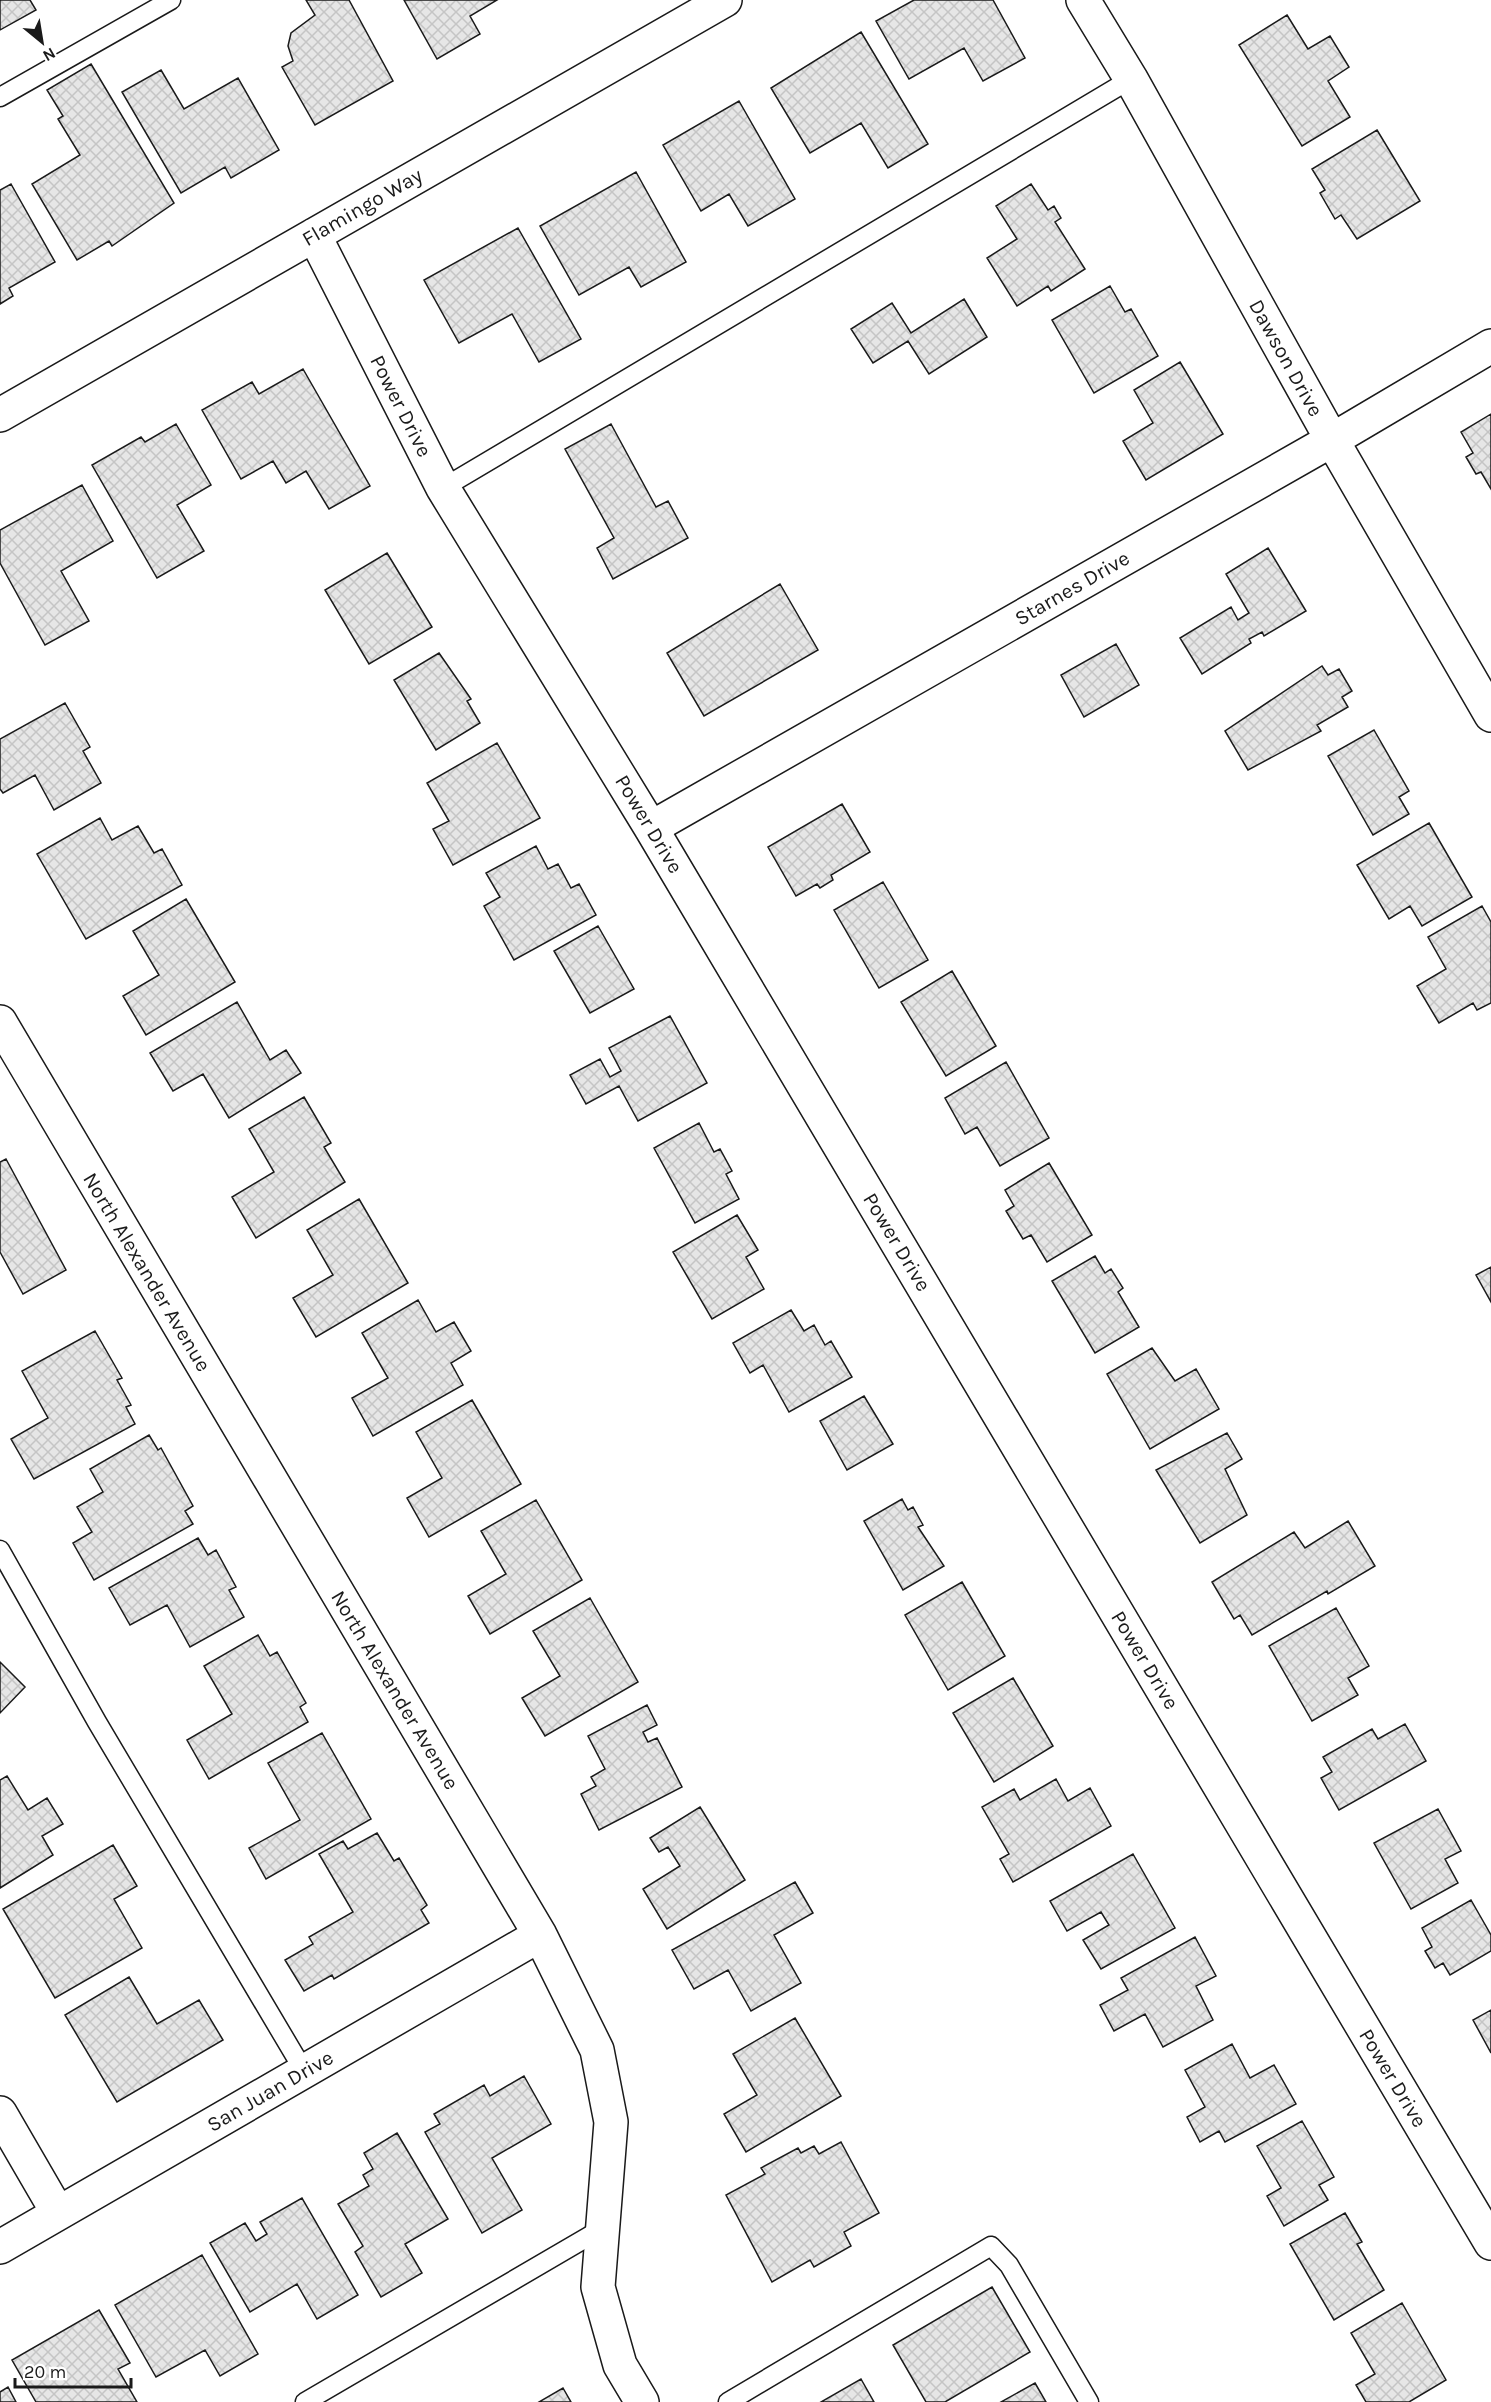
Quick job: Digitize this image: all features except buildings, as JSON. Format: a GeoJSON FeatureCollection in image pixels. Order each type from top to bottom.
{"type":"FeatureCollection","features":[{"type":"Feature","properties":{"kind":"street","name":"Flamingo Way"},"geometry":{"type":"LineString","coordinates":[[0,416],[725,0]]}},
{"type":"Feature","properties":{"kind":"street","name":"Dawson Drive"},"geometry":{"type":"LineString","coordinates":[[1083,0],[1131,78],[1332,440],[1491,715]]}},
{"type":"Feature","properties":{"kind":"street","name":"Power Drive"},"geometry":{"type":"LineString","coordinates":[[314,235],[444,488],[651,828],[1491,2243]]}},
{"type":"Feature","properties":{"kind":"street","name":"Starnes Drive"},"geometry":{"type":"LineString","coordinates":[[651,828],[1332,440],[1491,346]]}},
{"type":"Feature","properties":{"kind":"street","name":"North Alexander Avenue"},"geometry":{"type":"LineString","coordinates":[[3,1035],[540,1935],[597,2050],[611,2122],[598,2288],[620,2365],[642,2402]]}},
{"type":"Feature","properties":{"kind":"street","name":"San Juan Drive"},"geometry":{"type":"LineString","coordinates":[[0,2247],[540,1935]]}},
{"type":"Feature","properties":{"kind":"street"},"geometry":{"type":"LineString","coordinates":[[0,2113],[58,2213]]}},
{"type":"Feature","properties":{"kind":"lane"},"geometry":{"type":"LineString","coordinates":[[0,97],[171,0]]}},
{"type":"Feature","properties":{"kind":"lane"},"geometry":{"type":"LineString","coordinates":[[444,488],[1131,78]]}},
{"type":"Feature","properties":{"kind":"lane"},"geometry":{"type":"LineString","coordinates":[[0,1550],[97,1722],[304,2071]]}},
{"type":"Feature","properties":{"kind":"lane"},"geometry":{"type":"LineString","coordinates":[[305,2402],[603,2228]]}},
{"type":"Feature","properties":{"kind":"lane"},"geometry":{"type":"LineString","coordinates":[[728,2402],[992,2246],[1009,2265],[1089,2402]]}}]}
